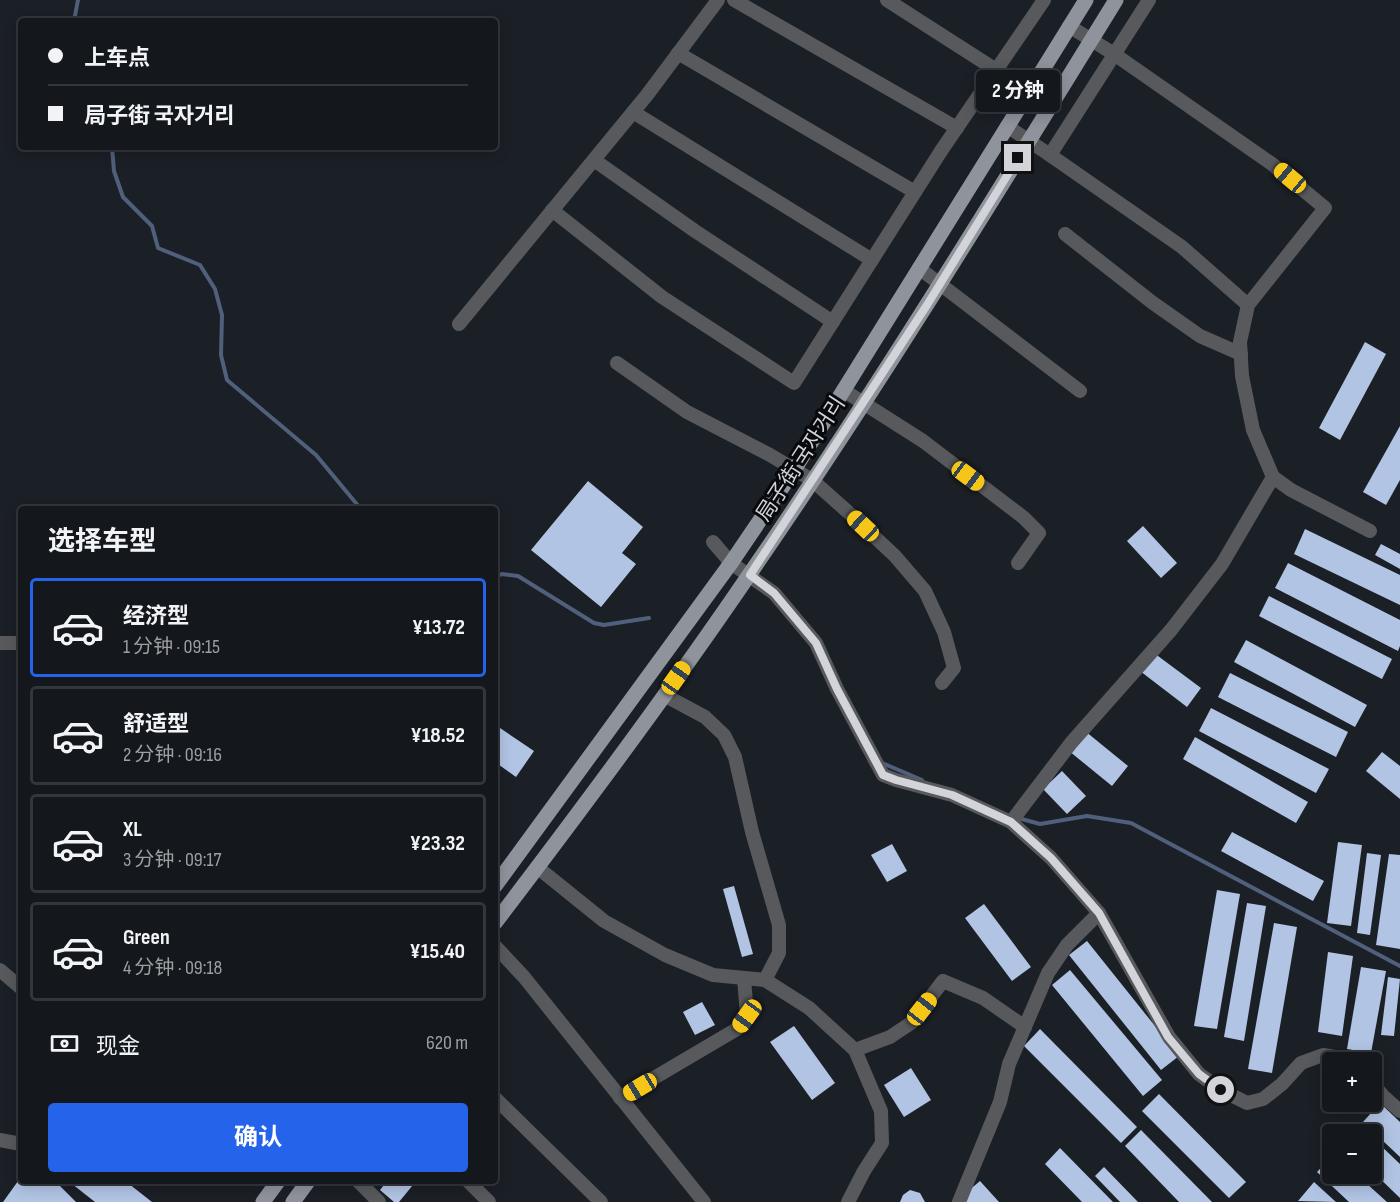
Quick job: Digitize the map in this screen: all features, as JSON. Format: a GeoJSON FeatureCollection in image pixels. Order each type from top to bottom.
{"type":"FeatureCollection","features":[{"type":"Feature","properties":{"kind":"main road","name":"局子街 국자거리"},"geometry":{"type":"LineString","coordinates":[[498,876],[731,563],[794,470],[1086,0]]}},
{"type":"Feature","properties":{"kind":"main road","name":"局子街 국자거리"},"geometry":{"type":"LineString","coordinates":[[498,919],[750,575],[940,284],[1116,0]]}},
{"type":"Feature","properties":{"kind":"main road"},"geometry":{"type":"LineString","coordinates":[[263,1202],[276,1184]]}},
{"type":"Feature","properties":{"kind":"main road"},"geometry":{"type":"LineString","coordinates":[[293,1202],[306,1184]]}},
{"type":"Feature","properties":{"kind":"street"},"geometry":{"type":"LineString","coordinates":[[459,324],[633,112],[718,0]]}},
{"type":"Feature","properties":{"kind":"street"},"geometry":{"type":"LineString","coordinates":[[734,0],[957,128]]}},
{"type":"Feature","properties":{"kind":"street"},"geometry":{"type":"LineString","coordinates":[[887,0],[996,70]]}},
{"type":"Feature","properties":{"kind":"street"},"geometry":{"type":"LineString","coordinates":[[1050,155],[1149,0]]}},
{"type":"Feature","properties":{"kind":"street"},"geometry":{"type":"LineString","coordinates":[[552,210],[662,297],[794,383],[915,192],[1042,1]]}},
{"type":"Feature","properties":{"kind":"street"},"geometry":{"type":"LineString","coordinates":[[1069,26],[1114,54],[1272,164],[1325,208],[1248,305],[1240,342],[1242,376],[1253,430],[1274,477],[1291,490],[1370,531]]}},
{"type":"Feature","properties":{"kind":"street"},"geometry":{"type":"LineString","coordinates":[[678,53],[915,192]]}},
{"type":"Feature","properties":{"kind":"street"},"geometry":{"type":"LineString","coordinates":[[633,112],[872,260]]}},
{"type":"Feature","properties":{"kind":"street"},"geometry":{"type":"LineString","coordinates":[[1007,126],[1182,247],[1248,305]]}},
{"type":"Feature","properties":{"kind":"street"},"geometry":{"type":"LineString","coordinates":[[594,160],[695,231],[833,322]]}},
{"type":"Feature","properties":{"kind":"street"},"geometry":{"type":"LineString","coordinates":[[1065,234],[1153,303],[1200,336],[1241,354]]}},
{"type":"Feature","properties":{"kind":"street"},"geometry":{"type":"LineString","coordinates":[[919,268],[1080,391]]}},
{"type":"Feature","properties":{"kind":"street"},"geometry":{"type":"LineString","coordinates":[[617,363],[687,412],[770,454],[812,480],[895,555],[925,591],[944,632],[954,668],[942,683]]}},
{"type":"Feature","properties":{"kind":"street"},"geometry":{"type":"LineString","coordinates":[[843,390],[923,441],[1023,517],[1039,533],[1018,563]]}},
{"type":"Feature","properties":{"kind":"street"},"geometry":{"type":"LineString","coordinates":[[1014,817],[1092,717],[1140,666],[1222,564],[1274,477]]}},
{"type":"Feature","properties":{"kind":"street"},"geometry":{"type":"LineString","coordinates":[[713,542],[731,563],[774,593],[816,643],[883,775],[952,795],[1014,817],[1099,913],[1168,1037],[1199,1074],[1221,1090],[1247,1103],[1263,1099],[1282,1084],[1301,1063],[1322,1055]]}},
{"type":"Feature","properties":{"kind":"street"},"geometry":{"type":"LineString","coordinates":[[0,643],[18,643]]}},
{"type":"Feature","properties":{"kind":"street"},"geometry":{"type":"LineString","coordinates":[[664,695],[705,717],[724,735],[735,757],[752,832],[779,925],[779,953],[765,980]]}},
{"type":"Feature","properties":{"kind":"street"},"geometry":{"type":"LineString","coordinates":[[537,867],[604,921],[665,955],[713,975],[765,980],[809,1008],[855,1050],[881,1111],[882,1143],[848,1202]]}},
{"type":"Feature","properties":{"kind":"street"},"geometry":{"type":"LineString","coordinates":[[959,1202],[1000,1102],[1009,1064],[1048,973],[1067,945],[1099,913]]}},
{"type":"Feature","properties":{"kind":"street"},"geometry":{"type":"LineString","coordinates":[[498,949],[524,977],[704,1202]]}},
{"type":"Feature","properties":{"kind":"street"},"geometry":{"type":"LineString","coordinates":[[0,972],[18,986]]}},
{"type":"Feature","properties":{"kind":"street"},"geometry":{"type":"LineString","coordinates":[[620,1098],[737,1029],[747,1016],[744,978]]}},
{"type":"Feature","properties":{"kind":"street"},"geometry":{"type":"LineString","coordinates":[[855,1050],[890,1036],[911,1023],[943,981],[983,998],[1025,1027]]}},
{"type":"Feature","properties":{"kind":"street"},"geometry":{"type":"LineString","coordinates":[[1382,1095],[1400,1111]]}},
{"type":"Feature","properties":{"kind":"street"},"geometry":{"type":"LineString","coordinates":[[498,1101],[601,1202]]}},
{"type":"Feature","properties":{"kind":"street"},"geometry":{"type":"LineString","coordinates":[[0,1140],[18,1143]]}},
{"type":"Feature","properties":{"kind":"street"},"geometry":{"type":"LineString","coordinates":[[361,1184],[379,1202]]}},
{"type":"Feature","properties":{"kind":"street"},"geometry":{"type":"LineString","coordinates":[[471,1184],[489,1202]]}},
{"type":"Feature","properties":{"kind":"building"},"geometry":{"type":"Polygon","coordinates":[[[1365,342],[1386,354],[1340,440],[1319,428],[1365,342]]]}},
{"type":"Feature","properties":{"kind":"building"},"geometry":{"type":"Polygon","coordinates":[[[1400,426],[1400,480],[1386,505],[1363,492],[1400,426]]]}},
{"type":"Feature","properties":{"kind":"building"},"geometry":{"type":"Polygon","coordinates":[[[588,481],[643,527],[622,553],[636,564],[601,607],[531,550],[588,481]]]}},
{"type":"Feature","properties":{"kind":"building"},"geometry":{"type":"Polygon","coordinates":[[[1143,526],[1177,563],[1161,578],[1127,541],[1143,526]]]}},
{"type":"Feature","properties":{"kind":"building"},"geometry":{"type":"Polygon","coordinates":[[[1305,529],[1400,575],[1400,605],[1294,554],[1305,529]]]}},
{"type":"Feature","properties":{"kind":"building"},"geometry":{"type":"Polygon","coordinates":[[[1381,544],[1400,554],[1400,569],[1375,555],[1381,544]]]}},
{"type":"Feature","properties":{"kind":"building"},"geometry":{"type":"Polygon","coordinates":[[[1288,563],[1400,620],[1398,651],[1275,588],[1288,563]]]}},
{"type":"Feature","properties":{"kind":"building"},"geometry":{"type":"Polygon","coordinates":[[[1269,596],[1392,659],[1382,679],[1259,616],[1269,596]]]}},
{"type":"Feature","properties":{"kind":"building"},"geometry":{"type":"Polygon","coordinates":[[[1246,640],[1367,705],[1355,727],[1234,662],[1246,640]]]}},
{"type":"Feature","properties":{"kind":"building"},"geometry":{"type":"Polygon","coordinates":[[[1154,653],[1201,688],[1187,707],[1140,671],[1154,653]]]}},
{"type":"Feature","properties":{"kind":"building"},"geometry":{"type":"Polygon","coordinates":[[[1230,673],[1348,732],[1336,757],[1218,697],[1230,673]]]}},
{"type":"Feature","properties":{"kind":"building"},"geometry":{"type":"Polygon","coordinates":[[[1211,708],[1329,769],[1316,793],[1199,731],[1211,708]]]}},
{"type":"Feature","properties":{"kind":"building"},"geometry":{"type":"Polygon","coordinates":[[[500,728],[534,751],[516,777],[498,764],[498,731],[500,728]]]}},
{"type":"Feature","properties":{"kind":"building"},"geometry":{"type":"Polygon","coordinates":[[[1085,731],[1128,766],[1112,786],[1069,751],[1085,731]]]}},
{"type":"Feature","properties":{"kind":"building"},"geometry":{"type":"Polygon","coordinates":[[[1195,737],[1308,802],[1296,823],[1183,759],[1195,737]]]}},
{"type":"Feature","properties":{"kind":"building"},"geometry":{"type":"Polygon","coordinates":[[[1382,752],[1400,766],[1400,799],[1366,771],[1382,752]]]}},
{"type":"Feature","properties":{"kind":"building"},"geometry":{"type":"Polygon","coordinates":[[[1062,771],[1086,796],[1067,814],[1043,789],[1062,771]]]}},
{"type":"Feature","properties":{"kind":"building"},"geometry":{"type":"Polygon","coordinates":[[[1232,832],[1324,881],[1313,901],[1221,851],[1232,832]]]}},
{"type":"Feature","properties":{"kind":"building"},"geometry":{"type":"Polygon","coordinates":[[[1338,842],[1362,845],[1351,926],[1327,923],[1338,842]]]}},
{"type":"Feature","properties":{"kind":"building"},"geometry":{"type":"Polygon","coordinates":[[[892,844],[907,871],[887,882],[871,855],[892,844]]]}},
{"type":"Feature","properties":{"kind":"building"},"geometry":{"type":"Polygon","coordinates":[[[1367,853],[1381,855],[1370,935],[1357,933],[1367,853]]]}},
{"type":"Feature","properties":{"kind":"building"},"geometry":{"type":"Polygon","coordinates":[[[1389,854],[1400,855],[1400,949],[1376,945],[1389,854]]]}},
{"type":"Feature","properties":{"kind":"building"},"geometry":{"type":"Polygon","coordinates":[[[734,886],[753,954],[742,957],[723,889],[734,886]]]}},
{"type":"Feature","properties":{"kind":"building"},"geometry":{"type":"Polygon","coordinates":[[[1217,890],[1240,894],[1217,1029],[1194,1026],[1217,890]]]}},
{"type":"Feature","properties":{"kind":"building"},"geometry":{"type":"Polygon","coordinates":[[[1247,903],[1266,906],[1244,1041],[1224,1037],[1247,903]]]}},
{"type":"Feature","properties":{"kind":"building"},"geometry":{"type":"Polygon","coordinates":[[[984,904],[1031,967],[1012,981],[965,918],[984,904]]]}},
{"type":"Feature","properties":{"kind":"building"},"geometry":{"type":"Polygon","coordinates":[[[1274,923],[1297,927],[1272,1073],[1248,1069],[1274,923]]]}},
{"type":"Feature","properties":{"kind":"building"},"geometry":{"type":"Polygon","coordinates":[[[1087,941],[1179,1056],[1161,1070],[1069,955],[1087,941]]]}},
{"type":"Feature","properties":{"kind":"building"},"geometry":{"type":"Polygon","coordinates":[[[1328,952],[1353,956],[1342,1036],[1318,1032],[1328,952]]]}},
{"type":"Feature","properties":{"kind":"building"},"geometry":{"type":"Polygon","coordinates":[[[1361,967],[1386,971],[1371,1052],[1347,1049],[1361,967]]]}},
{"type":"Feature","properties":{"kind":"building"},"geometry":{"type":"Polygon","coordinates":[[[1070,970],[1162,1080],[1143,1096],[1052,985],[1070,970]]]}},
{"type":"Feature","properties":{"kind":"building"},"geometry":{"type":"Polygon","coordinates":[[[1388,977],[1400,979],[1394,1036],[1381,1035],[1388,977]]]}},
{"type":"Feature","properties":{"kind":"building"},"geometry":{"type":"Polygon","coordinates":[[[702,1002],[715,1025],[695,1035],[683,1012],[702,1002]]]}},
{"type":"Feature","properties":{"kind":"building"},"geometry":{"type":"Polygon","coordinates":[[[794,1026],[835,1083],[812,1100],[770,1042],[794,1026]]]}},
{"type":"Feature","properties":{"kind":"building"},"geometry":{"type":"Polygon","coordinates":[[[1040,1029],[1137,1127],[1121,1143],[1024,1046],[1040,1029]]]}},
{"type":"Feature","properties":{"kind":"building"},"geometry":{"type":"Polygon","coordinates":[[[911,1068],[931,1100],[904,1117],[884,1085],[911,1068]]]}},
{"type":"Feature","properties":{"kind":"building"},"geometry":{"type":"Polygon","coordinates":[[[1159,1094],[1246,1182],[1229,1198],[1142,1111],[1159,1094]]]}},
{"type":"Feature","properties":{"kind":"building"},"geometry":{"type":"Polygon","coordinates":[[[1382,1105],[1400,1122],[1400,1157],[1382,1140],[1382,1124],[1363,1122],[1372,1112],[1382,1112],[1382,1105]]]}},
{"type":"Feature","properties":{"kind":"building"},"geometry":{"type":"Polygon","coordinates":[[[1141,1130],[1212,1202],[1179,1202],[1125,1146],[1141,1130]]]}},
{"type":"Feature","properties":{"kind":"building"},"geometry":{"type":"Polygon","coordinates":[[[1382,1147],[1400,1164],[1400,1198],[1382,1181],[1382,1147]]]}},
{"type":"Feature","properties":{"kind":"building"},"geometry":{"type":"Polygon","coordinates":[[[1060,1148],[1113,1202],[1082,1202],[1045,1164],[1060,1148]]]}},
{"type":"Feature","properties":{"kind":"building"},"geometry":{"type":"Polygon","coordinates":[[[1104,1167],[1138,1202],[1120,1202],[1095,1176],[1104,1167]]]}},
{"type":"Feature","properties":{"kind":"building"},"geometry":{"type":"Polygon","coordinates":[[[1322,1167],[1322,1177],[1317,1172],[1322,1167]]]}},
{"type":"Feature","properties":{"kind":"building"},"geometry":{"type":"Polygon","coordinates":[[[18,1181],[18,1184],[58,1184],[76,1202],[3,1202],[18,1181]]]}},
{"type":"Feature","properties":{"kind":"building"},"geometry":{"type":"Polygon","coordinates":[[[980,1181],[999,1202],[965,1202],[961,1197],[980,1181]]]}},
{"type":"Feature","properties":{"kind":"building"},"geometry":{"type":"Polygon","coordinates":[[[1314,1182],[1336,1202],[1298,1201],[1314,1182]]]}},
{"type":"Feature","properties":{"kind":"building"},"geometry":{"type":"Polygon","coordinates":[[[72,1184],[129,1184],[152,1202],[95,1202],[72,1184]]]}},
{"type":"Feature","properties":{"kind":"building"},"geometry":{"type":"Polygon","coordinates":[[[385,1184],[414,1184],[399,1202],[394,1202],[380,1190],[385,1184]]]}},
{"type":"Feature","properties":{"kind":"building"},"geometry":{"type":"Polygon","coordinates":[[[1330,1184],[1367,1184],[1387,1202],[1349,1202],[1330,1184]]]}},
{"type":"Feature","properties":{"kind":"building"},"geometry":{"type":"Polygon","coordinates":[[[910,1190],[920,1193],[925,1202],[900,1202],[903,1195],[910,1190]]]}},
{"type":"Feature","properties":{"kind":"waterway"},"geometry":{"type":"LineString","coordinates":[[75,18],[78,0]]}},
{"type":"Feature","properties":{"kind":"waterway"},"geometry":{"type":"LineString","coordinates":[[112,150],[114,171],[123,197],[152,226],[158,248],[200,265],[215,289],[222,315],[221,355],[227,380],[316,455],[358,506]]}},
{"type":"Feature","properties":{"kind":"waterway"},"geometry":{"type":"LineString","coordinates":[[498,576],[518,576],[594,623],[604,625],[649,618]]}},
{"type":"Feature","properties":{"kind":"waterway"},"geometry":{"type":"LineString","coordinates":[[882,763],[922,780]]}},
{"type":"Feature","properties":{"kind":"waterway"},"geometry":{"type":"LineString","coordinates":[[1018,818],[1040,824],[1087,816],[1131,823],[1400,966]]}},
{"type":"Feature","properties":{"kind":"route"},"geometry":{"type":"LineString","coordinates":[[1018,158],[927,305],[750,575],[774,593],[816,643],[837,689],[883,775],[952,795],[1011,822],[1051,858],[1099,913],[1168,1037],[1199,1074],[1221,1090]]}}]}
